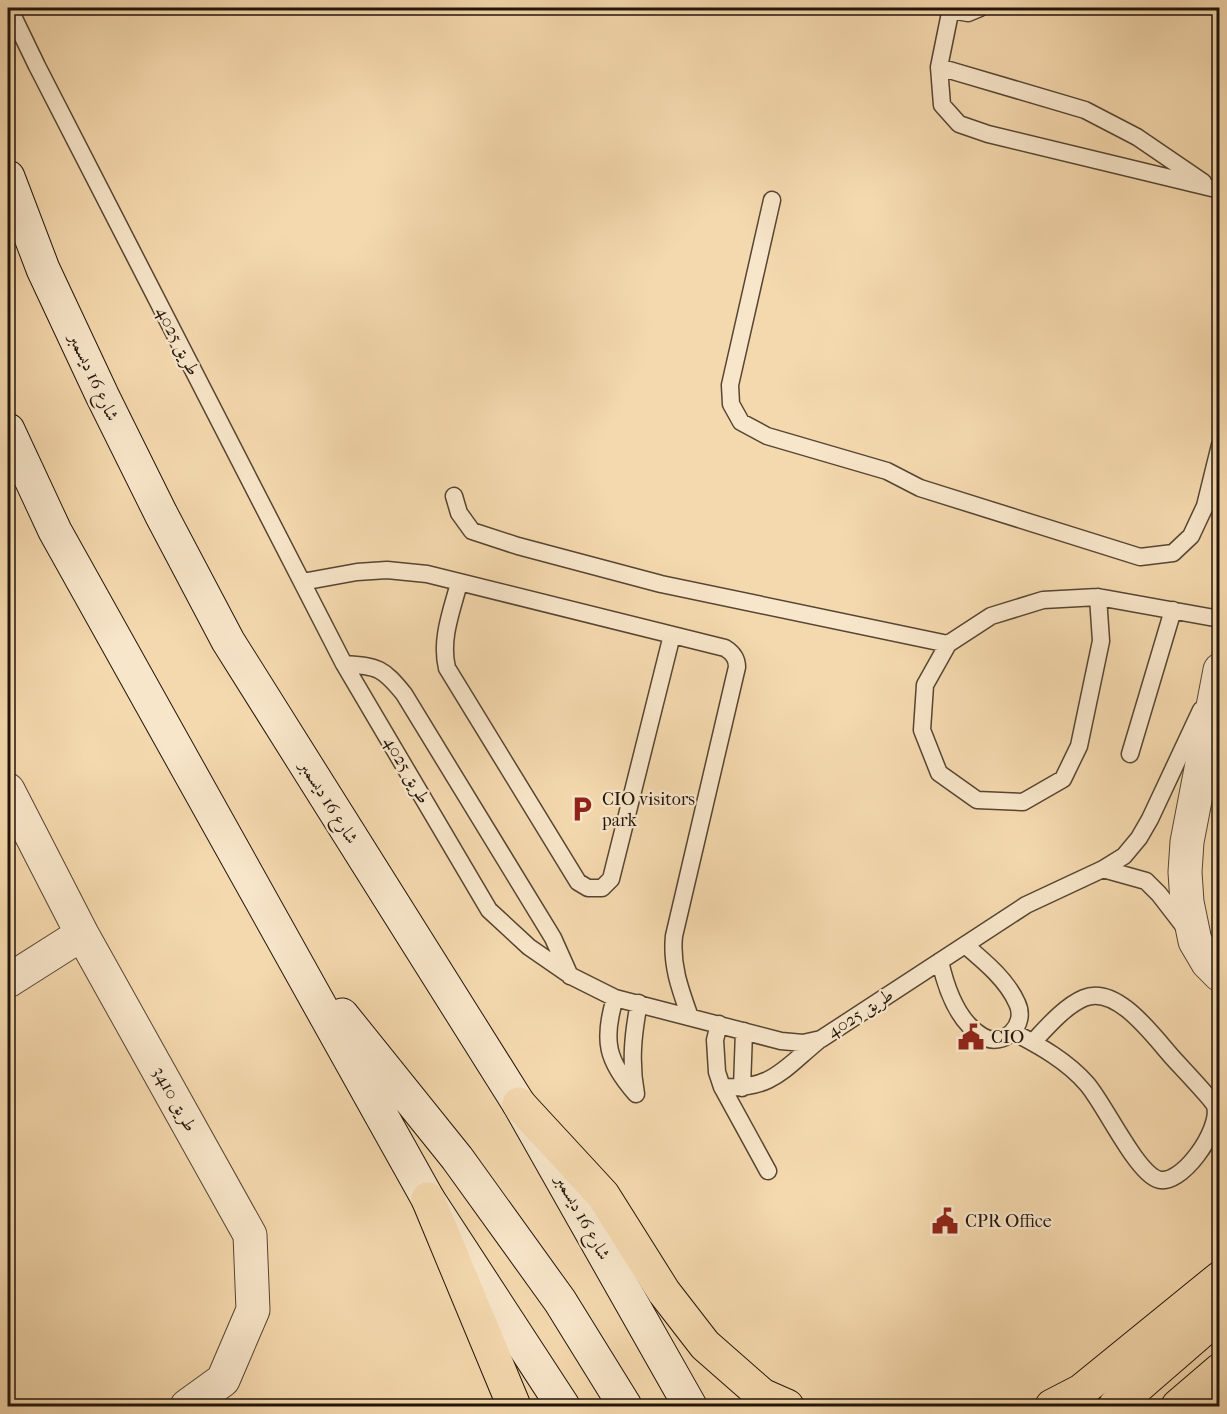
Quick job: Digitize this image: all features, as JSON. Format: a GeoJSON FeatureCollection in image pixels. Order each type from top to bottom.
{"type":"FeatureCollection","features":[{"type":"Feature","properties":{"kind":"main road","name":"شارع 16 ديسمبر"},"geometry":{"type":"LineString","coordinates":[[8,177],[43,269],[102,395],[161,514],[228,640],[519,1104],[690,1407]]}},
{"type":"Feature","properties":{"kind":"main road"},"geometry":{"type":"LineString","coordinates":[[8,430],[55,531],[428,1199],[563,1407]]}},
{"type":"Feature","properties":{"kind":"main road","name":"طريق 4025"},"geometry":{"type":"LineString","coordinates":[[1220,670],[1187,842],[1185,872],[1187,902],[1195,941],[1208,963],[1220,975]]}},
{"type":"Feature","properties":{"kind":"main road","name":"طريق 3410"},"geometry":{"type":"LineString","coordinates":[[8,790],[82,934],[250,1235],[253,1310],[223,1380],[186,1407]]}},
{"type":"Feature","properties":{"kind":"main road"},"geometry":{"type":"LineString","coordinates":[[8,981],[82,934]]}},
{"type":"Feature","properties":{"kind":"main road"},"geometry":{"type":"LineString","coordinates":[[283,941],[457,1158],[560,1301],[625,1407]]}},
{"type":"Feature","properties":{"kind":"main road"},"geometry":{"type":"LineString","coordinates":[[519,1104],[603,1195],[664,1293],[705,1345],[762,1395],[787,1407]]}},
{"type":"Feature","properties":{"kind":"main road"},"geometry":{"type":"LineString","coordinates":[[428,1199],[514,1407]]}},
{"type":"Feature","properties":{"kind":"main road"},"geometry":{"type":"LineString","coordinates":[[1052,1407],[1081,1391],[1220,1278]]}},
{"type":"Feature","properties":{"kind":"main road"},"geometry":{"type":"LineString","coordinates":[[1115,1407],[1220,1315]]}},
{"type":"Feature","properties":{"kind":"main road"},"geometry":{"type":"LineString","coordinates":[[1178,1407],[1220,1370]]}},
{"type":"Feature","properties":{"kind":"lane","name":"طريق 4025"},"geometry":{"type":"LineString","coordinates":[[9,8],[344,664],[489,910],[529,946],[571,976],[615,998],[744,1031],[792,1042],[803,1043],[821,1039],[1026,905],[1103,869],[1124,856],[1139,838],[1220,670]]}},
{"type":"Feature","properties":{"kind":"lane"},"geometry":{"type":"LineString","coordinates":[[980,8],[968,13],[951,9],[939,67],[942,105],[958,124],[988,134],[1216,190]]}},
{"type":"Feature","properties":{"kind":"lane"},"geometry":{"type":"LineString","coordinates":[[939,67],[1085,110],[1137,137],[1216,190]]}},
{"type":"Feature","properties":{"kind":"lane"},"geometry":{"type":"LineString","coordinates":[[772,200],[730,385],[731,404],[741,422],[767,436],[887,471],[920,488],[1140,556],[1173,553],[1191,536],[1205,506],[1220,446]]}},
{"type":"Feature","properties":{"kind":"lane"},"geometry":{"type":"LineString","coordinates":[[454,496],[459,513],[472,531],[518,546],[661,584],[948,644]]}},
{"type":"Feature","properties":{"kind":"lane"},"geometry":{"type":"LineString","coordinates":[[302,582],[357,572],[387,570],[427,574],[725,648],[735,657],[738,667],[674,936],[672,954],[676,978],[690,1017]]}},
{"type":"Feature","properties":{"kind":"lane"},"geometry":{"type":"LineString","coordinates":[[459,583],[444,644],[447,668],[578,882],[588,888],[602,888],[610,879],[672,635]]}},
{"type":"Feature","properties":{"kind":"lane"},"geometry":{"type":"LineString","coordinates":[[1098,597],[1101,641],[1079,746],[1063,779],[1023,802],[977,800],[939,773],[922,730],[925,685],[948,644],[991,616],[1043,600],[1098,597],[1220,619]]}},
{"type":"Feature","properties":{"kind":"lane"},"geometry":{"type":"LineString","coordinates":[[1130,754],[1173,610]]}},
{"type":"Feature","properties":{"kind":"lane"},"geometry":{"type":"LineString","coordinates":[[344,664],[368,665],[383,671],[404,694],[553,938],[571,976]]}},
{"type":"Feature","properties":{"kind":"lane","name":"طريق 4025"},"geometry":{"type":"LineString","coordinates":[[1103,869],[1146,881],[1159,894],[1195,941]]}},
{"type":"Feature","properties":{"kind":"lane"},"geometry":{"type":"LineString","coordinates":[[940,961],[950,996],[959,1012],[984,1037],[994,1040],[1005,1038],[1019,1023],[1020,1013],[1017,1003],[990,967],[965,945]]}},
{"type":"Feature","properties":{"kind":"lane"},"geometry":{"type":"LineString","coordinates":[[1013,1032],[1053,1055],[1088,1085],[1140,1163],[1154,1178],[1164,1181],[1175,1177],[1206,1144],[1215,1124],[1215,1106],[1146,1028],[1124,1007],[1108,997],[1085,997],[1056,1017],[1034,1042]]}},
{"type":"Feature","properties":{"kind":"lane"},"geometry":{"type":"LineString","coordinates":[[615,998],[608,1033],[610,1050],[621,1076],[636,1094],[632,1070],[632,1048],[639,1003]]}},
{"type":"Feature","properties":{"kind":"lane"},"geometry":{"type":"LineString","coordinates":[[719,1024],[715,1040],[717,1072],[768,1171]]}},
{"type":"Feature","properties":{"kind":"lane"},"geometry":{"type":"LineString","coordinates":[[742,1088],[744,1031]]}},
{"type":"Feature","properties":{"kind":"lane"},"geometry":{"type":"LineString","coordinates":[[723,1087],[757,1086],[771,1080],[821,1039]]}},
{"type":"Feature","properties":{"kind":"place","name":"CIO visitors park"},"geometry":{"type":"Point","coordinates":[582,809]}},
{"type":"Feature","properties":{"kind":"place","name":"CIO"},"geometry":{"type":"Point","coordinates":[971,1037]}},
{"type":"Feature","properties":{"kind":"place","name":"CPR Office"},"geometry":{"type":"Point","coordinates":[945,1221]}}]}
